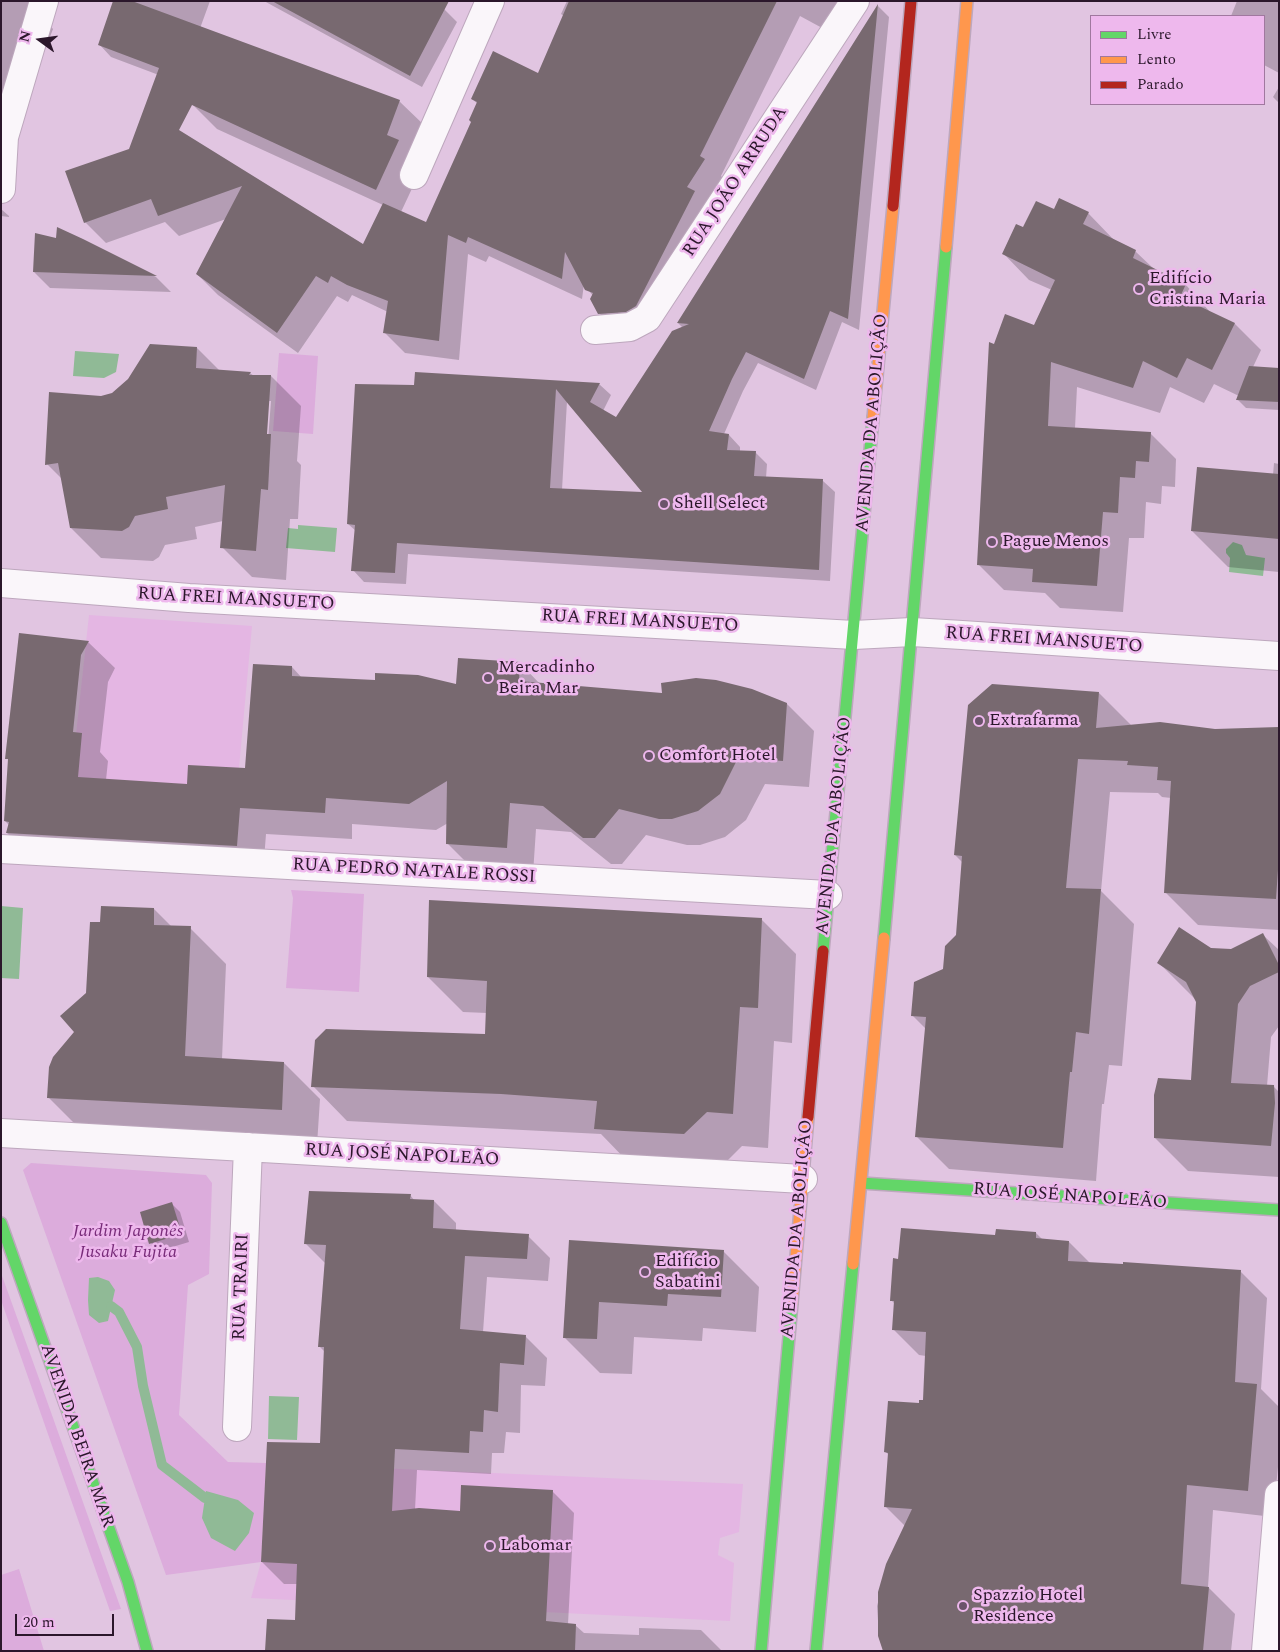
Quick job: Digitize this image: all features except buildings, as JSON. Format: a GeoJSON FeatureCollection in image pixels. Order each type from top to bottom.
{"type":"FeatureCollection","features":[{"type":"Feature","properties":{"kind":"main road","name":"AVENIDA DA ABOLIÇÃO"},"geometry":{"type":"LineString","coordinates":[[760,1651],[828,895],[854,635],[912,1]]}},
{"type":"Feature","properties":{"kind":"main road"},"geometry":{"type":"LineString","coordinates":[[816,1651],[912,632],[967,1]]}},
{"type":"Feature","properties":{"kind":"main road","name":"RUA JOSÉ NAPOLEÃO"},"geometry":{"type":"LineString","coordinates":[[861,1183],[1279,1210]]}},
{"type":"Feature","properties":{"kind":"main road","name":"AVENIDA BEIRA MAR"},"geometry":{"type":"LineString","coordinates":[[1,1223],[128,1582],[147,1651]]}},
{"type":"Feature","properties":{"kind":"street"},"geometry":{"type":"LineString","coordinates":[[1,189],[4,137],[44,1]]}},
{"type":"Feature","properties":{"kind":"street"},"geometry":{"type":"LineString","coordinates":[[414,175],[490,1]]}},
{"type":"Feature","properties":{"kind":"street","name":"RUA JOÃO ARRUDA"},"geometry":{"type":"LineString","coordinates":[[595,330],[630,327],[646,318],[855,1]]}},
{"type":"Feature","properties":{"kind":"street","name":"RUA FREI MANSUETO"},"geometry":{"type":"LineString","coordinates":[[1,583],[189,598],[854,635],[912,632],[1279,656]]}},
{"type":"Feature","properties":{"kind":"street","name":"RUA PEDRO NATALE ROSSI"},"geometry":{"type":"LineString","coordinates":[[1,849],[828,895]]}},
{"type":"Feature","properties":{"kind":"street","name":"RUA JOSÉ NAPOLEÃO"},"geometry":{"type":"LineString","coordinates":[[1,1133],[803,1179]]}},
{"type":"Feature","properties":{"kind":"street","name":"RUA TRAIRI"},"geometry":{"type":"LineString","coordinates":[[237,1428],[248,1147]]}},
{"type":"Feature","properties":{"kind":"street"},"geometry":{"type":"LineString","coordinates":[[1266,1651],[1279,1495]]}},
{"type":"Feature","properties":{"kind":"shaded area"},"geometry":{"type":"Polygon","coordinates":[[[75,351],[119,354],[116,372],[104,378],[73,376],[75,351]]]}},
{"type":"Feature","properties":{"kind":"shaded area"},"geometry":{"type":"Polygon","coordinates":[[[298,525],[337,528],[335,552],[286,548],[288,528],[298,529],[298,525]]]}},
{"type":"Feature","properties":{"kind":"shaded area"},"geometry":{"type":"Polygon","coordinates":[[[1233,542],[1242,545],[1246,555],[1265,558],[1263,576],[1229,572],[1230,558],[1226,553],[1226,549],[1233,542]]]}},
{"type":"Feature","properties":{"kind":"shaded area"},"geometry":{"type":"Polygon","coordinates":[[[89,615],[252,626],[232,844],[65,834],[89,615]]]}},
{"type":"Feature","properties":{"kind":"shaded area"},"geometry":{"type":"Polygon","coordinates":[[[1,906],[23,908],[19,979],[1,978],[1,906]]]}},
{"type":"Feature","properties":{"kind":"shaded area"},"geometry":{"type":"Polygon","coordinates":[[[98,1277],[109,1281],[115,1290],[108,1321],[99,1323],[89,1315],[88,1300],[89,1278],[98,1277]]]}},
{"type":"Feature","properties":{"kind":"shaded area"},"geometry":{"type":"Polygon","coordinates":[[[269,1396],[299,1397],[297,1440],[268,1439],[269,1396]]]}},
{"type":"Feature","properties":{"kind":"shaded area","name":"Labomar"},"geometry":{"type":"Polygon","coordinates":[[[266,1463],[743,1484],[739,1532],[720,1538],[718,1555],[734,1563],[730,1621],[251,1598],[261,1562],[266,1463]]]}},
{"type":"Feature","properties":{"kind":"shaded area"},"geometry":{"type":"Polygon","coordinates":[[[206,1491],[238,1500],[254,1513],[249,1533],[235,1551],[211,1538],[202,1518],[206,1491]]]}},
{"type":"Feature","properties":{"kind":"green space"},"geometry":{"type":"Polygon","coordinates":[[[279,353],[318,356],[313,434],[273,431],[279,353]]]}},
{"type":"Feature","properties":{"kind":"green space"},"geometry":{"type":"Polygon","coordinates":[[[291,890],[364,894],[359,992],[286,988],[293,898],[291,890]]]}},
{"type":"Feature","properties":{"kind":"green space","name":"Jardim Japonês Jusaku Fujita"},"geometry":{"type":"Polygon","coordinates":[[[31,1163],[206,1175],[212,1183],[209,1274],[188,1285],[179,1415],[228,1462],[266,1463],[261,1562],[166,1575],[23,1170],[31,1163]]]}},
{"type":"Feature","properties":{"kind":"green space"},"geometry":{"type":"Polygon","coordinates":[[[1,1273],[121,1609],[110,1611],[1,1300],[1,1273]]]}},
{"type":"Feature","properties":{"kind":"green space"},"geometry":{"type":"Polygon","coordinates":[[[19,1569],[44,1651],[1,1651],[1,1575],[19,1569]]]}},
{"type":"Feature","properties":{"kind":"waterway"},"geometry":{"type":"LineString","coordinates":[[111,1306],[119,1312],[137,1347],[143,1386],[162,1465],[205,1498]]}},
{"type":"Feature","properties":{"kind":"traffic: fast"},"geometry":{"type":"LineString","coordinates":[[884,938],[946,247]]}},
{"type":"Feature","properties":{"kind":"traffic: fast"},"geometry":{"type":"LineString","coordinates":[[823,951],[873,418]]}},
{"type":"Feature","properties":{"kind":"traffic: fast"},"geometry":{"type":"LineString","coordinates":[[861,1183],[1279,1210]]}},
{"type":"Feature","properties":{"kind":"traffic: fast"},"geometry":{"type":"LineString","coordinates":[[1,1223],[128,1582],[147,1651]]}},
{"type":"Feature","properties":{"kind":"traffic: fast"},"geometry":{"type":"LineString","coordinates":[[816,1651],[853,1264]]}},
{"type":"Feature","properties":{"kind":"traffic: fast"},"geometry":{"type":"LineString","coordinates":[[761,1651],[792,1303]]}},
{"type":"Feature","properties":{"kind":"traffic: slow"},"geometry":{"type":"LineString","coordinates":[[946,247],[967,1]]}},
{"type":"Feature","properties":{"kind":"traffic: slow"},"geometry":{"type":"LineString","coordinates":[[873,418],[893,206]]}},
{"type":"Feature","properties":{"kind":"traffic: slow"},"geometry":{"type":"LineString","coordinates":[[853,1264],[884,938]]}},
{"type":"Feature","properties":{"kind":"traffic: slow"},"geometry":{"type":"LineString","coordinates":[[792,1303],[808,1117]]}},
{"type":"Feature","properties":{"kind":"traffic: jam"},"geometry":{"type":"LineString","coordinates":[[893,206],[911,1]]}},
{"type":"Feature","properties":{"kind":"traffic: jam"},"geometry":{"type":"LineString","coordinates":[[808,1117],[823,951]]}},
{"type":"Feature","properties":{"kind":"place","name":"Edifício Cristina Maria"},"geometry":{"type":"Point","coordinates":[1139,289]}},
{"type":"Feature","properties":{"kind":"place","name":"Shell Select"},"geometry":{"type":"Point","coordinates":[664,504]}},
{"type":"Feature","properties":{"kind":"place","name":"Pague Menos"},"geometry":{"type":"Point","coordinates":[992,542]}},
{"type":"Feature","properties":{"kind":"place","name":"Mercadinho Beira Mar"},"geometry":{"type":"Point","coordinates":[488,678]}},
{"type":"Feature","properties":{"kind":"place","name":"Extrafarma"},"geometry":{"type":"Point","coordinates":[979,721]}},
{"type":"Feature","properties":{"kind":"place","name":"Comfort Hotel"},"geometry":{"type":"Point","coordinates":[649,756]}},
{"type":"Feature","properties":{"kind":"place","name":"Edifício Sabatini"},"geometry":{"type":"Point","coordinates":[645,1272]}},
{"type":"Feature","properties":{"kind":"place","name":"Labomar"},"geometry":{"type":"Point","coordinates":[490,1546]}},
{"type":"Feature","properties":{"kind":"place","name":"Spazzio Hotel Residence"},"geometry":{"type":"Point","coordinates":[963,1606]}}]}
